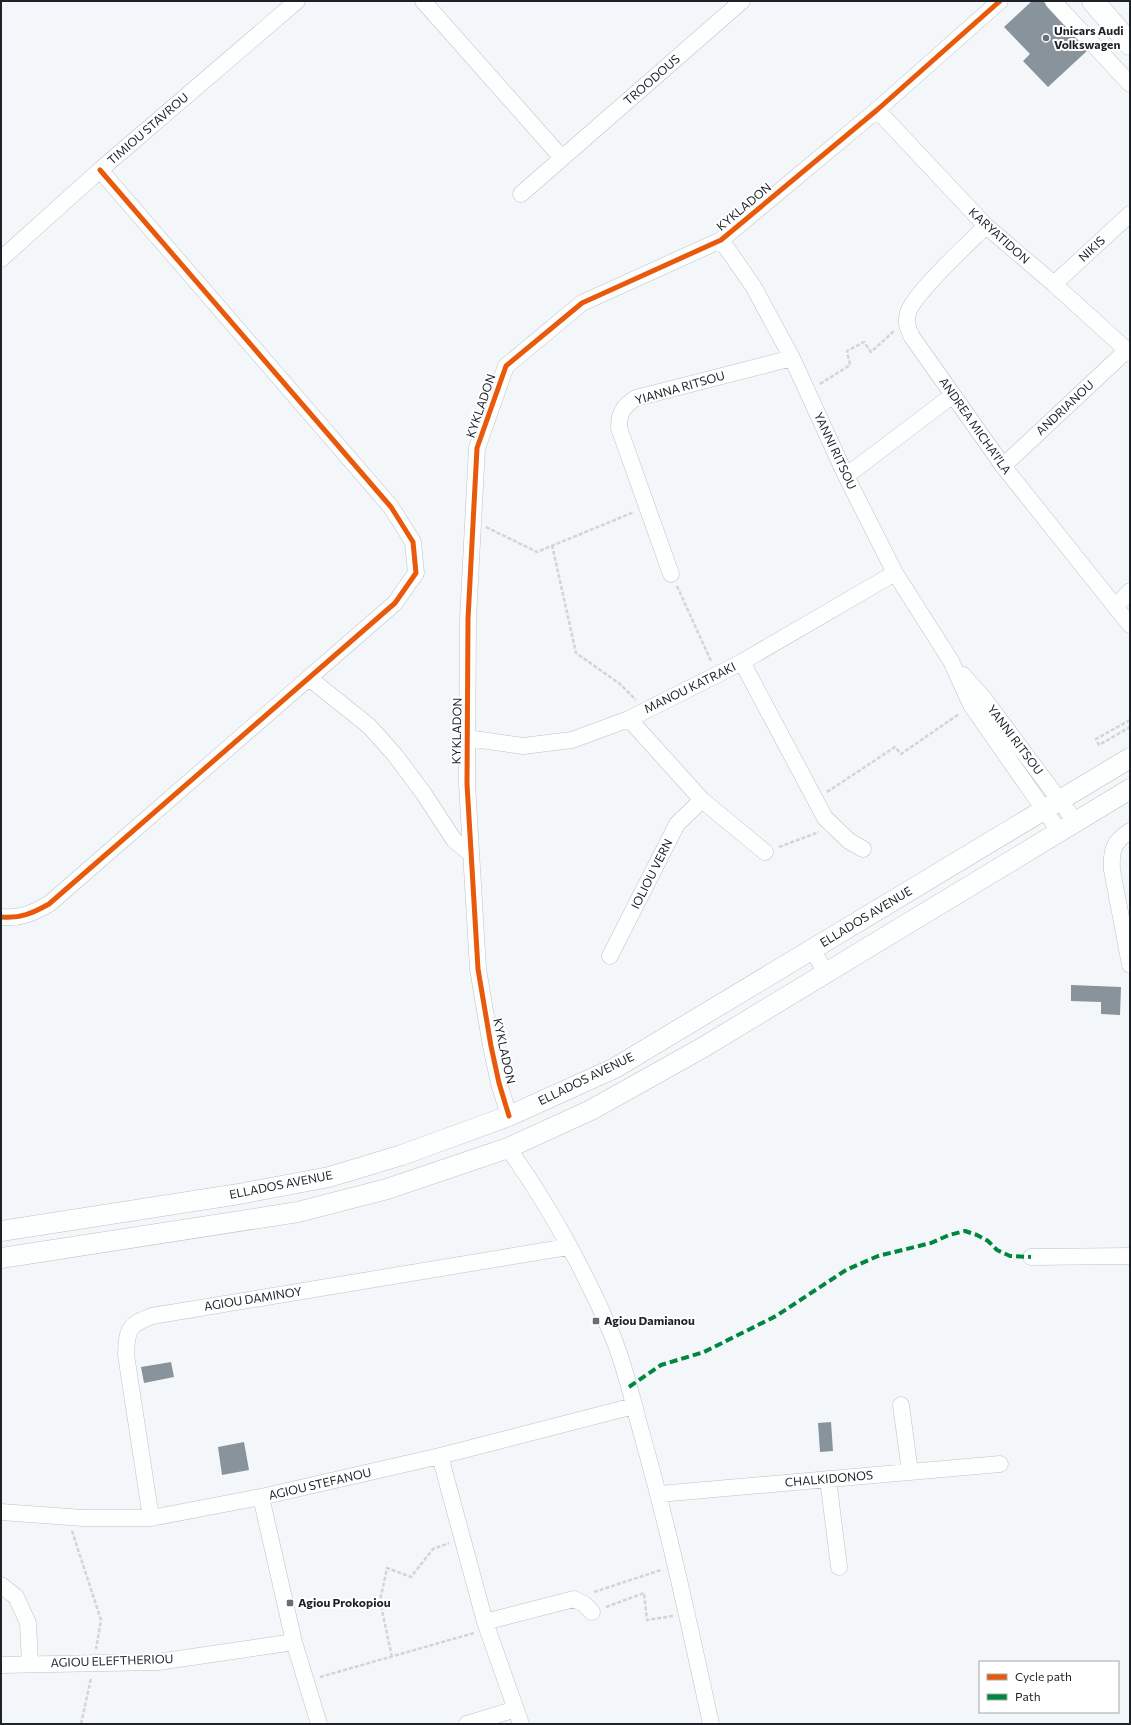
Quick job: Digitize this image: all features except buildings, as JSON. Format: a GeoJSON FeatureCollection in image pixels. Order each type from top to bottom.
{"type":"FeatureCollection","features":[{"type":"Feature","properties":{"kind":"highway"},"geometry":{"type":"LineString","coordinates":[[1094,1],[1130,44]]}},
{"type":"Feature","properties":{"kind":"main road","name":"ELLADOS AVENUE"},"geometry":{"type":"LineString","coordinates":[[1,1231],[239,1194],[328,1177],[402,1155],[509,1116],[615,1068],[1130,758]]}},
{"type":"Feature","properties":{"kind":"main road"},"geometry":{"type":"LineString","coordinates":[[1,1258],[298,1212],[387,1189],[508,1148],[591,1110],[702,1048],[1130,789]]}},
{"type":"Feature","properties":{"kind":"street","name":"TIMIOU STAVROU"},"geometry":{"type":"LineString","coordinates":[[1,259],[100,170],[297,1]]}},
{"type":"Feature","properties":{"kind":"street"},"geometry":{"type":"LineString","coordinates":[[423,1],[562,158]]}},
{"type":"Feature","properties":{"kind":"street","name":"TROODOUS"},"geometry":{"type":"LineString","coordinates":[[521,194],[742,1]]}},
{"type":"Feature","properties":{"kind":"street","name":"KYKLADON"},"geometry":{"type":"LineString","coordinates":[[509,1116],[490,1046],[478,969],[467,784],[468,619],[477,448],[506,366],[582,303],[722,240],[877,110],[1000,1]]}},
{"type":"Feature","properties":{"kind":"street"},"geometry":{"type":"LineString","coordinates":[[1053,1],[1130,84]]}},
{"type":"Feature","properties":{"kind":"street","name":"KARYATIDON"},"geometry":{"type":"LineString","coordinates":[[877,110],[986,226],[1054,284],[1128,351]]}},
{"type":"Feature","properties":{"kind":"street"},"geometry":{"type":"LineString","coordinates":[[1,917],[10,918],[31,915],[49,904],[395,603],[416,573],[413,542],[391,507],[100,170]]}},
{"type":"Feature","properties":{"kind":"street","name":"NIKIS"},"geometry":{"type":"LineString","coordinates":[[1054,284],[1130,214]]}},
{"type":"Feature","properties":{"kind":"street"},"geometry":{"type":"LineString","coordinates":[[907,320],[909,309],[915,299],[986,226]]}},
{"type":"Feature","properties":{"kind":"street","name":"YANNI RITSOU"},"geometry":{"type":"LineString","coordinates":[[722,240],[753,286],[792,358],[846,476],[895,573],[951,661],[971,705],[1067,826]]}},
{"type":"Feature","properties":{"kind":"street","name":"ANDREA MICHA'I'LA"},"geometry":{"type":"LineString","coordinates":[[907,320],[908,328],[912,337],[1003,466],[1130,625]]}},
{"type":"Feature","properties":{"kind":"street","name":"ANDRIANOU"},"geometry":{"type":"LineString","coordinates":[[1003,466],[1128,351]]}},
{"type":"Feature","properties":{"kind":"street","name":"YIANNA RITSOU"},"geometry":{"type":"LineString","coordinates":[[672,574],[619,428],[619,419],[622,411],[627,404],[636,398],[792,358]]}},
{"type":"Feature","properties":{"kind":"street"},"geometry":{"type":"LineString","coordinates":[[846,476],[953,395]]}},
{"type":"Feature","properties":{"kind":"street","name":"MANOU KATRAKI"},"geometry":{"type":"LineString","coordinates":[[467,738],[522,746],[572,740],[629,718],[717,675],[895,573]]}},
{"type":"Feature","properties":{"kind":"street"},"geometry":{"type":"LineString","coordinates":[[1115,607],[1130,591]]}},
{"type":"Feature","properties":{"kind":"street","name":"YANNI RITSOU"},"geometry":{"type":"LineString","coordinates":[[951,661],[985,700],[1051,805]]}},
{"type":"Feature","properties":{"kind":"street"},"geometry":{"type":"LineString","coordinates":[[742,662],[825,818],[849,841],[863,849]]}},
{"type":"Feature","properties":{"kind":"street"},"geometry":{"type":"LineString","coordinates":[[308,678],[369,726],[395,755],[454,840],[471,854]]}},
{"type":"Feature","properties":{"kind":"street"},"geometry":{"type":"LineString","coordinates":[[629,718],[702,800],[765,852]]}},
{"type":"Feature","properties":{"kind":"street","name":"IOLIOU VERN"},"geometry":{"type":"LineString","coordinates":[[610,956],[677,824],[702,800]]}},
{"type":"Feature","properties":{"kind":"street"},"geometry":{"type":"LineString","coordinates":[[1126,834],[1115,844],[1112,852],[1112,870],[1130,965]]}},
{"type":"Feature","properties":{"kind":"street"},"geometry":{"type":"LineString","coordinates":[[812,949],[826,973]]}},
{"type":"Feature","properties":{"kind":"street"},"geometry":{"type":"LineString","coordinates":[[508,1148],[547,1205],[591,1289],[613,1339],[659,1494],[712,1724]]}},
{"type":"Feature","properties":{"kind":"street","name":"AGIOU DAMINOY"},"geometry":{"type":"LineString","coordinates":[[151,1518],[126,1355],[127,1338],[131,1328],[136,1322],[152,1316],[568,1247]]}},
{"type":"Feature","properties":{"kind":"street"},"geometry":{"type":"LineString","coordinates":[[1031,1257],[1130,1257]]}},
{"type":"Feature","properties":{"kind":"street"},"geometry":{"type":"LineString","coordinates":[[901,1405],[910,1472]]}},
{"type":"Feature","properties":{"kind":"street","name":"AGIOU STEFANOU"},"geometry":{"type":"LineString","coordinates":[[1,1512],[67,1517],[151,1518],[262,1497],[440,1456],[634,1406]]}},
{"type":"Feature","properties":{"kind":"street"},"geometry":{"type":"LineString","coordinates":[[440,1456],[486,1626],[521,1724]]}},
{"type":"Feature","properties":{"kind":"street","name":"CHALKIDONOS"},"geometry":{"type":"LineString","coordinates":[[659,1494],[1000,1464]]}},
{"type":"Feature","properties":{"kind":"street"},"geometry":{"type":"LineString","coordinates":[[828,1479],[839,1567]]}},
{"type":"Feature","properties":{"kind":"street"},"geometry":{"type":"LineString","coordinates":[[262,1497],[294,1642],[319,1724]]}},
{"type":"Feature","properties":{"kind":"street"},"geometry":{"type":"LineString","coordinates":[[1,1585],[16,1597],[28,1623],[30,1664]]}},
{"type":"Feature","properties":{"kind":"street"},"geometry":{"type":"LineString","coordinates":[[486,1626],[574,1599],[584,1604],[592,1612]]}},
{"type":"Feature","properties":{"kind":"street","name":"AGIOU ELEFTHERIOU"},"geometry":{"type":"LineString","coordinates":[[1,1664],[158,1662],[294,1642]]}},
{"type":"Feature","properties":{"kind":"street"},"geometry":{"type":"LineString","coordinates":[[467,1724],[516,1709]]}},
{"type":"Feature","properties":{"kind":"path"},"geometry":{"type":"LineString","coordinates":[[807,391],[850,366],[847,351],[864,342],[871,352],[907,320]]}},
{"type":"Feature","properties":{"kind":"path"},"geometry":{"type":"LineString","coordinates":[[473,521],[537,552],[647,507]]}},
{"type":"Feature","properties":{"kind":"path"},"geometry":{"type":"LineString","coordinates":[[552,545],[576,653],[620,684],[646,710]]}},
{"type":"Feature","properties":{"kind":"path"},"geometry":{"type":"LineString","coordinates":[[672,574],[717,675]]}},
{"type":"Feature","properties":{"kind":"path"},"geometry":{"type":"LineString","coordinates":[[815,800],[894,747],[901,754],[971,705]]}},
{"type":"Feature","properties":{"kind":"path"},"geometry":{"type":"LineString","coordinates":[[1130,720],[1096,739],[1099,744],[1130,727]]}},
{"type":"Feature","properties":{"kind":"path"},"geometry":{"type":"LineString","coordinates":[[765,852],[833,826]]}},
{"type":"Feature","properties":{"kind":"path"},"geometry":{"type":"LineString","coordinates":[[67,1517],[101,1620],[94,1663],[81,1724]]}},
{"type":"Feature","properties":{"kind":"path"},"geometry":{"type":"LineString","coordinates":[[392,1657],[380,1601],[387,1568],[411,1577],[433,1549],[462,1539]]}},
{"type":"Feature","properties":{"kind":"path"},"geometry":{"type":"LineString","coordinates":[[574,1599],[675,1565]]}},
{"type":"Feature","properties":{"kind":"path"},"geometry":{"type":"LineString","coordinates":[[592,1612],[644,1593],[647,1620],[686,1615]]}},
{"type":"Feature","properties":{"kind":"path"},"geometry":{"type":"LineString","coordinates":[[306,1681],[392,1657],[486,1626]]}},
{"type":"Feature","properties":{"kind":"marked path"},"geometry":{"type":"LineString","coordinates":[[629,1387],[661,1365],[704,1352],[776,1316],[846,1270],[878,1256],[931,1243],[949,1235],[965,1231],[988,1241],[997,1250],[1010,1256],[1031,1257]]}},
{"type":"Feature","properties":{"kind":"cycle path"},"geometry":{"type":"LineString","coordinates":[[509,1116],[499,1083],[491,1046],[478,969],[467,784],[468,619],[477,448],[506,366],[582,303],[721,240],[877,110],[1000,1]]}},
{"type":"Feature","properties":{"kind":"cycle path"},"geometry":{"type":"LineString","coordinates":[[1,917],[26,915],[49,904],[395,603],[416,573],[413,542],[391,507],[100,170]]}},
{"type":"Feature","properties":{"kind":"place","name":"Unicars Audi Volkswagen"},"geometry":{"type":"Point","coordinates":[1046,38]}},
{"type":"Feature","properties":{"kind":"place","name":"Agiou Damianou"},"geometry":{"type":"Point","coordinates":[596,1321]}},
{"type":"Feature","properties":{"kind":"place","name":"Agiou Prokopiou"},"geometry":{"type":"Point","coordinates":[290,1603]}}]}
